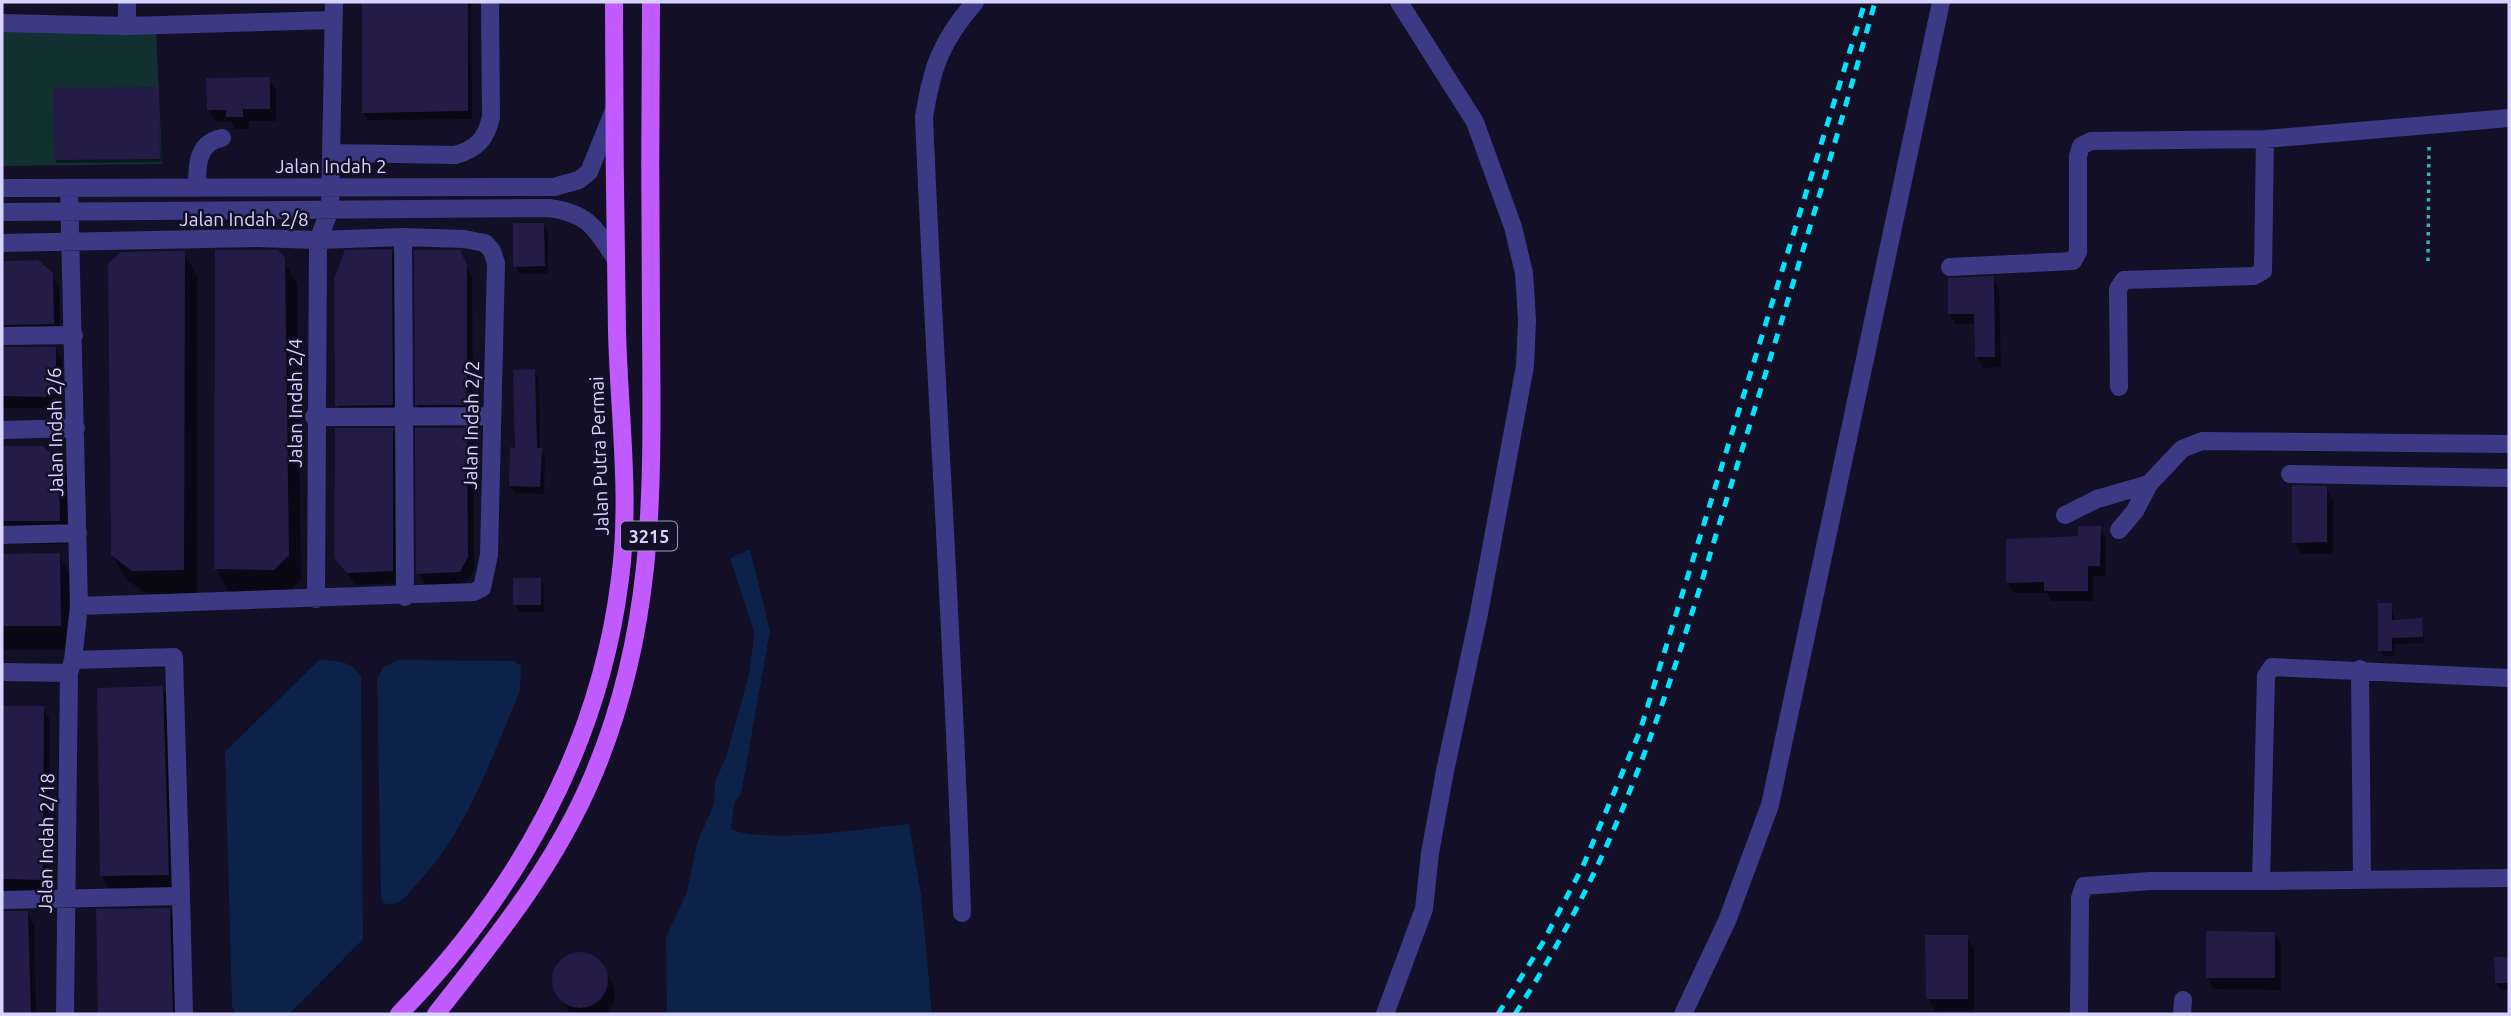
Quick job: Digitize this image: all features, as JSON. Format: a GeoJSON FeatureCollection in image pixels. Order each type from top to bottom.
{"type":"FeatureCollection","features":[{"type":"Feature","properties":{"kind":"main road","name":"Jalan Putra Permai"},"geometry":{"type":"LineString","coordinates":[[399,1014],[475,928],[541,829],[567,771],[595,692],[621,578],[625,511],[615,258],[614,2]]}},
{"type":"Feature","properties":{"kind":"main road","name":"3215"},"geometry":{"type":"LineString","coordinates":[[436,1014],[516,913],[553,858],[592,778],[623,692],[638,634],[646,579],[652,492],[651,2]]}},
{"type":"Feature","properties":{"kind":"street"},"geometry":{"type":"LineString","coordinates":[[127,2],[127,26]]}},
{"type":"Feature","properties":{"kind":"street"},"geometry":{"type":"LineString","coordinates":[[333,153],[455,155],[470,151],[487,134],[491,117],[490,2]]}},
{"type":"Feature","properties":{"kind":"street"},"geometry":{"type":"LineString","coordinates":[[962,913],[955,682],[936,398],[924,117],[931,73],[953,27],[975,2]]}},
{"type":"Feature","properties":{"kind":"street"},"geometry":{"type":"LineString","coordinates":[[1385,1014],[1424,909],[1445,771],[1479,613],[1525,366],[1527,320],[1524,273],[1513,227],[1475,122],[1399,2]]}},
{"type":"Feature","properties":{"kind":"street"},"geometry":{"type":"LineString","coordinates":[[1683,1014],[1727,920],[1770,805],[1941,2]]}},
{"type":"Feature","properties":{"kind":"street"},"geometry":{"type":"LineString","coordinates":[[2,23],[127,26],[334,11],[330,210]]}},
{"type":"Feature","properties":{"kind":"street","name":"Jalan Indah 2"},"geometry":{"type":"LineString","coordinates":[[2,188],[554,187],[579,180],[589,172],[614,109]]}},
{"type":"Feature","properties":{"kind":"street"},"geometry":{"type":"LineString","coordinates":[[1950,267],[2073,261],[2078,252],[2078,156],[2086,143],[2265,139],[2509,118]]}},
{"type":"Feature","properties":{"kind":"street"},"geometry":{"type":"LineString","coordinates":[[197,188],[197,164],[201,151],[212,140],[222,138]]}},
{"type":"Feature","properties":{"kind":"street"},"geometry":{"type":"LineString","coordinates":[[2119,387],[2118,289],[2124,280],[2254,276],[2263,271],[2265,139]]}},
{"type":"Feature","properties":{"kind":"street","name":"Jalan Indah 2/6"},"geometry":{"type":"LineString","coordinates":[[69,189],[79,606],[71,666]]}},
{"type":"Feature","properties":{"kind":"street"},"geometry":{"type":"LineString","coordinates":[[2,212],[542,207],[572,211],[595,229],[615,258]]}},
{"type":"Feature","properties":{"kind":"street","name":"Jalan Indah 2/4"},"geometry":{"type":"LineString","coordinates":[[316,599],[314,417],[317,240],[330,210]]}},
{"type":"Feature","properties":{"kind":"street"},"geometry":{"type":"LineString","coordinates":[[79,606],[405,597],[403,237]]}},
{"type":"Feature","properties":{"kind":"street","name":"Jalan Indah 2/8"},"geometry":{"type":"LineString","coordinates":[[2,243],[403,237],[464,239],[485,243]]}},
{"type":"Feature","properties":{"kind":"street","name":"Jalan Indah 2/2"},"geometry":{"type":"LineString","coordinates":[[405,597],[462,593],[482,588],[488,570],[496,263],[492,251],[485,243]]}},
{"type":"Feature","properties":{"kind":"street"},"geometry":{"type":"LineString","coordinates":[[2,336],[74,335]]}},
{"type":"Feature","properties":{"kind":"street"},"geometry":{"type":"LineString","coordinates":[[314,417],[492,416]]}},
{"type":"Feature","properties":{"kind":"street"},"geometry":{"type":"LineString","coordinates":[[2,430],[76,428]]}},
{"type":"Feature","properties":{"kind":"street"},"geometry":{"type":"LineString","coordinates":[[2119,530],[2135,511],[2149,484],[2182,449],[2202,441],[2509,444]]}},
{"type":"Feature","properties":{"kind":"street"},"geometry":{"type":"LineString","coordinates":[[2290,474],[2509,478]]}},
{"type":"Feature","properties":{"kind":"street"},"geometry":{"type":"LineString","coordinates":[[2065,515],[2097,499],[2149,484]]}},
{"type":"Feature","properties":{"kind":"street"},"geometry":{"type":"LineString","coordinates":[[2,535],[78,533]]}},
{"type":"Feature","properties":{"kind":"street"},"geometry":{"type":"LineString","coordinates":[[2,672],[174,657],[184,1014]]}},
{"type":"Feature","properties":{"kind":"street","name":"Jalan Indah 2/18"},"geometry":{"type":"LineString","coordinates":[[65,1014],[71,666]]}},
{"type":"Feature","properties":{"kind":"street"},"geometry":{"type":"LineString","coordinates":[[2262,881],[2268,670],[2278,666],[2509,678]]}},
{"type":"Feature","properties":{"kind":"street"},"geometry":{"type":"LineString","coordinates":[[2360,669],[2362,880]]}},
{"type":"Feature","properties":{"kind":"street"},"geometry":{"type":"LineString","coordinates":[[2079,1014],[2080,898],[2084,886],[2150,881],[2509,878]]}},
{"type":"Feature","properties":{"kind":"street"},"geometry":{"type":"LineString","coordinates":[[2,900],[181,896]]}},
{"type":"Feature","properties":{"kind":"path"},"geometry":{"type":"LineString","coordinates":[[2428,261],[2430,123]]}},
{"type":"Feature","properties":{"kind":"green space"},"geometry":{"type":"Polygon","coordinates":[[[2,29],[156,29],[162,164],[2,166],[2,29]]]}},
{"type":"Feature","properties":{"kind":"water"},"geometry":{"type":"Polygon","coordinates":[[[750,549],[770,631],[741,794],[734,803],[731,829],[747,834],[791,836],[909,824],[921,894],[932,1014],[667,1014],[666,937],[687,892],[697,843],[714,804],[715,782],[726,757],[750,671],[754,632],[730,558],[750,549]]]}},
{"type":"Feature","properties":{"kind":"water"},"geometry":{"type":"Polygon","coordinates":[[[319,660],[348,664],[361,677],[363,939],[289,1014],[235,1014],[232,1005],[225,752],[319,660]]]}},
{"type":"Feature","properties":{"kind":"water"},"geometry":{"type":"Polygon","coordinates":[[[398,660],[513,661],[521,665],[520,691],[464,817],[435,863],[410,892],[403,900],[389,904],[383,903],[381,897],[377,680],[383,667],[398,660]]]}},
{"type":"Feature","properties":{"kind":"building"},"geometry":{"type":"Polygon","coordinates":[[[362,2],[468,2],[468,111],[362,113],[362,2]]]}},
{"type":"Feature","properties":{"kind":"building"},"geometry":{"type":"Polygon","coordinates":[[[270,77],[270,109],[243,109],[243,117],[226,117],[226,110],[207,110],[206,78],[270,77]]]}},
{"type":"Feature","properties":{"kind":"building"},"geometry":{"type":"Polygon","coordinates":[[[159,87],[160,159],[54,160],[53,88],[159,87]]]}},
{"type":"Feature","properties":{"kind":"building"},"geometry":{"type":"Polygon","coordinates":[[[513,223],[544,223],[545,266],[513,267],[513,223]]]}},
{"type":"Feature","properties":{"kind":"building"},"geometry":{"type":"Polygon","coordinates":[[[392,249],[393,405],[335,406],[334,279],[345,250],[392,249]]]}},
{"type":"Feature","properties":{"kind":"building"},"geometry":{"type":"Polygon","coordinates":[[[215,250],[278,250],[285,258],[289,555],[274,570],[214,569],[215,250]]]}},
{"type":"Feature","properties":{"kind":"building"},"geometry":{"type":"Polygon","coordinates":[[[414,250],[460,250],[467,265],[467,405],[415,405],[414,250]]]}},
{"type":"Feature","properties":{"kind":"building"},"geometry":{"type":"Polygon","coordinates":[[[185,251],[184,570],[132,571],[111,555],[108,264],[121,252],[185,251]]]}},
{"type":"Feature","properties":{"kind":"building"},"geometry":{"type":"Polygon","coordinates":[[[38,260],[53,273],[54,324],[2,325],[2,261],[38,260]]]}},
{"type":"Feature","properties":{"kind":"building"},"geometry":{"type":"Polygon","coordinates":[[[1994,276],[1995,357],[1975,357],[1974,314],[1948,314],[1948,278],[1994,276]]]}},
{"type":"Feature","properties":{"kind":"building"},"geometry":{"type":"Polygon","coordinates":[[[2,347],[56,347],[56,383],[46,397],[2,396],[2,347]]]}},
{"type":"Feature","properties":{"kind":"building"},"geometry":{"type":"Polygon","coordinates":[[[535,369],[537,448],[542,448],[540,487],[509,486],[510,447],[515,448],[513,370],[535,369]]]}},
{"type":"Feature","properties":{"kind":"building"},"geometry":{"type":"Polygon","coordinates":[[[335,428],[393,428],[393,571],[347,573],[334,558],[335,428]]]}},
{"type":"Feature","properties":{"kind":"building"},"geometry":{"type":"Polygon","coordinates":[[[415,428],[467,428],[468,557],[460,572],[416,574],[415,428]]]}},
{"type":"Feature","properties":{"kind":"building"},"geometry":{"type":"Polygon","coordinates":[[[2,446],[42,446],[59,460],[60,521],[2,521],[2,446]]]}},
{"type":"Feature","properties":{"kind":"building"},"geometry":{"type":"Polygon","coordinates":[[[2292,485],[2327,486],[2327,542],[2292,543],[2292,485]]]}},
{"type":"Feature","properties":{"kind":"building"},"geometry":{"type":"Polygon","coordinates":[[[2078,526],[2101,526],[2100,566],[2088,566],[2088,591],[2044,591],[2044,582],[2006,583],[2006,539],[2078,536],[2078,526]]]}},
{"type":"Feature","properties":{"kind":"building"},"geometry":{"type":"Polygon","coordinates":[[[60,553],[61,626],[2,626],[2,554],[60,553]]]}},
{"type":"Feature","properties":{"kind":"building"},"geometry":{"type":"Polygon","coordinates":[[[513,578],[541,578],[541,605],[513,605],[513,578]]]}},
{"type":"Feature","properties":{"kind":"building"},"geometry":{"type":"Polygon","coordinates":[[[2378,603],[2392,603],[2392,620],[2422,618],[2423,637],[2392,638],[2392,651],[2378,651],[2378,603]]]}},
{"type":"Feature","properties":{"kind":"building"},"geometry":{"type":"Polygon","coordinates":[[[163,686],[169,875],[100,876],[97,688],[163,686]]]}},
{"type":"Feature","properties":{"kind":"building"},"geometry":{"type":"Polygon","coordinates":[[[2,706],[44,706],[43,880],[2,879],[2,706]]]}},
{"type":"Feature","properties":{"kind":"building"},"geometry":{"type":"Polygon","coordinates":[[[170,908],[173,1014],[98,1014],[96,909],[170,908]]]}},
{"type":"Feature","properties":{"kind":"building"},"geometry":{"type":"Polygon","coordinates":[[[2,911],[28,911],[31,1014],[2,1014],[2,911]]]}},
{"type":"Feature","properties":{"kind":"building"},"geometry":{"type":"Polygon","coordinates":[[[2206,931],[2275,932],[2275,978],[2206,978],[2206,931]]]}},
{"type":"Feature","properties":{"kind":"building"},"geometry":{"type":"Polygon","coordinates":[[[1925,935],[1968,935],[1968,999],[1926,999],[1925,935]]]}},
{"type":"Feature","properties":{"kind":"building"},"geometry":{"type":"Polygon","coordinates":[[[574,952],[586,952],[596,956],[604,964],[608,980],[604,996],[596,1004],[586,1008],[574,1008],[564,1004],[556,996],[552,986],[552,974],[556,964],[564,956],[574,952]]]}},
{"type":"Feature","properties":{"kind":"building"},"geometry":{"type":"Polygon","coordinates":[[[2494,957],[2509,957],[2509,983],[2495,983],[2494,957]]]}},
{"type":"Feature","properties":{"kind":"railway"},"geometry":{"type":"LineString","coordinates":[[1498,1014],[1542,944],[1583,866],[1640,731],[1865,2]]}},
{"type":"Feature","properties":{"kind":"railway"},"geometry":{"type":"LineString","coordinates":[[1515,1014],[1586,889],[1615,826],[1664,698],[1785,310],[1875,2]]}}]}
